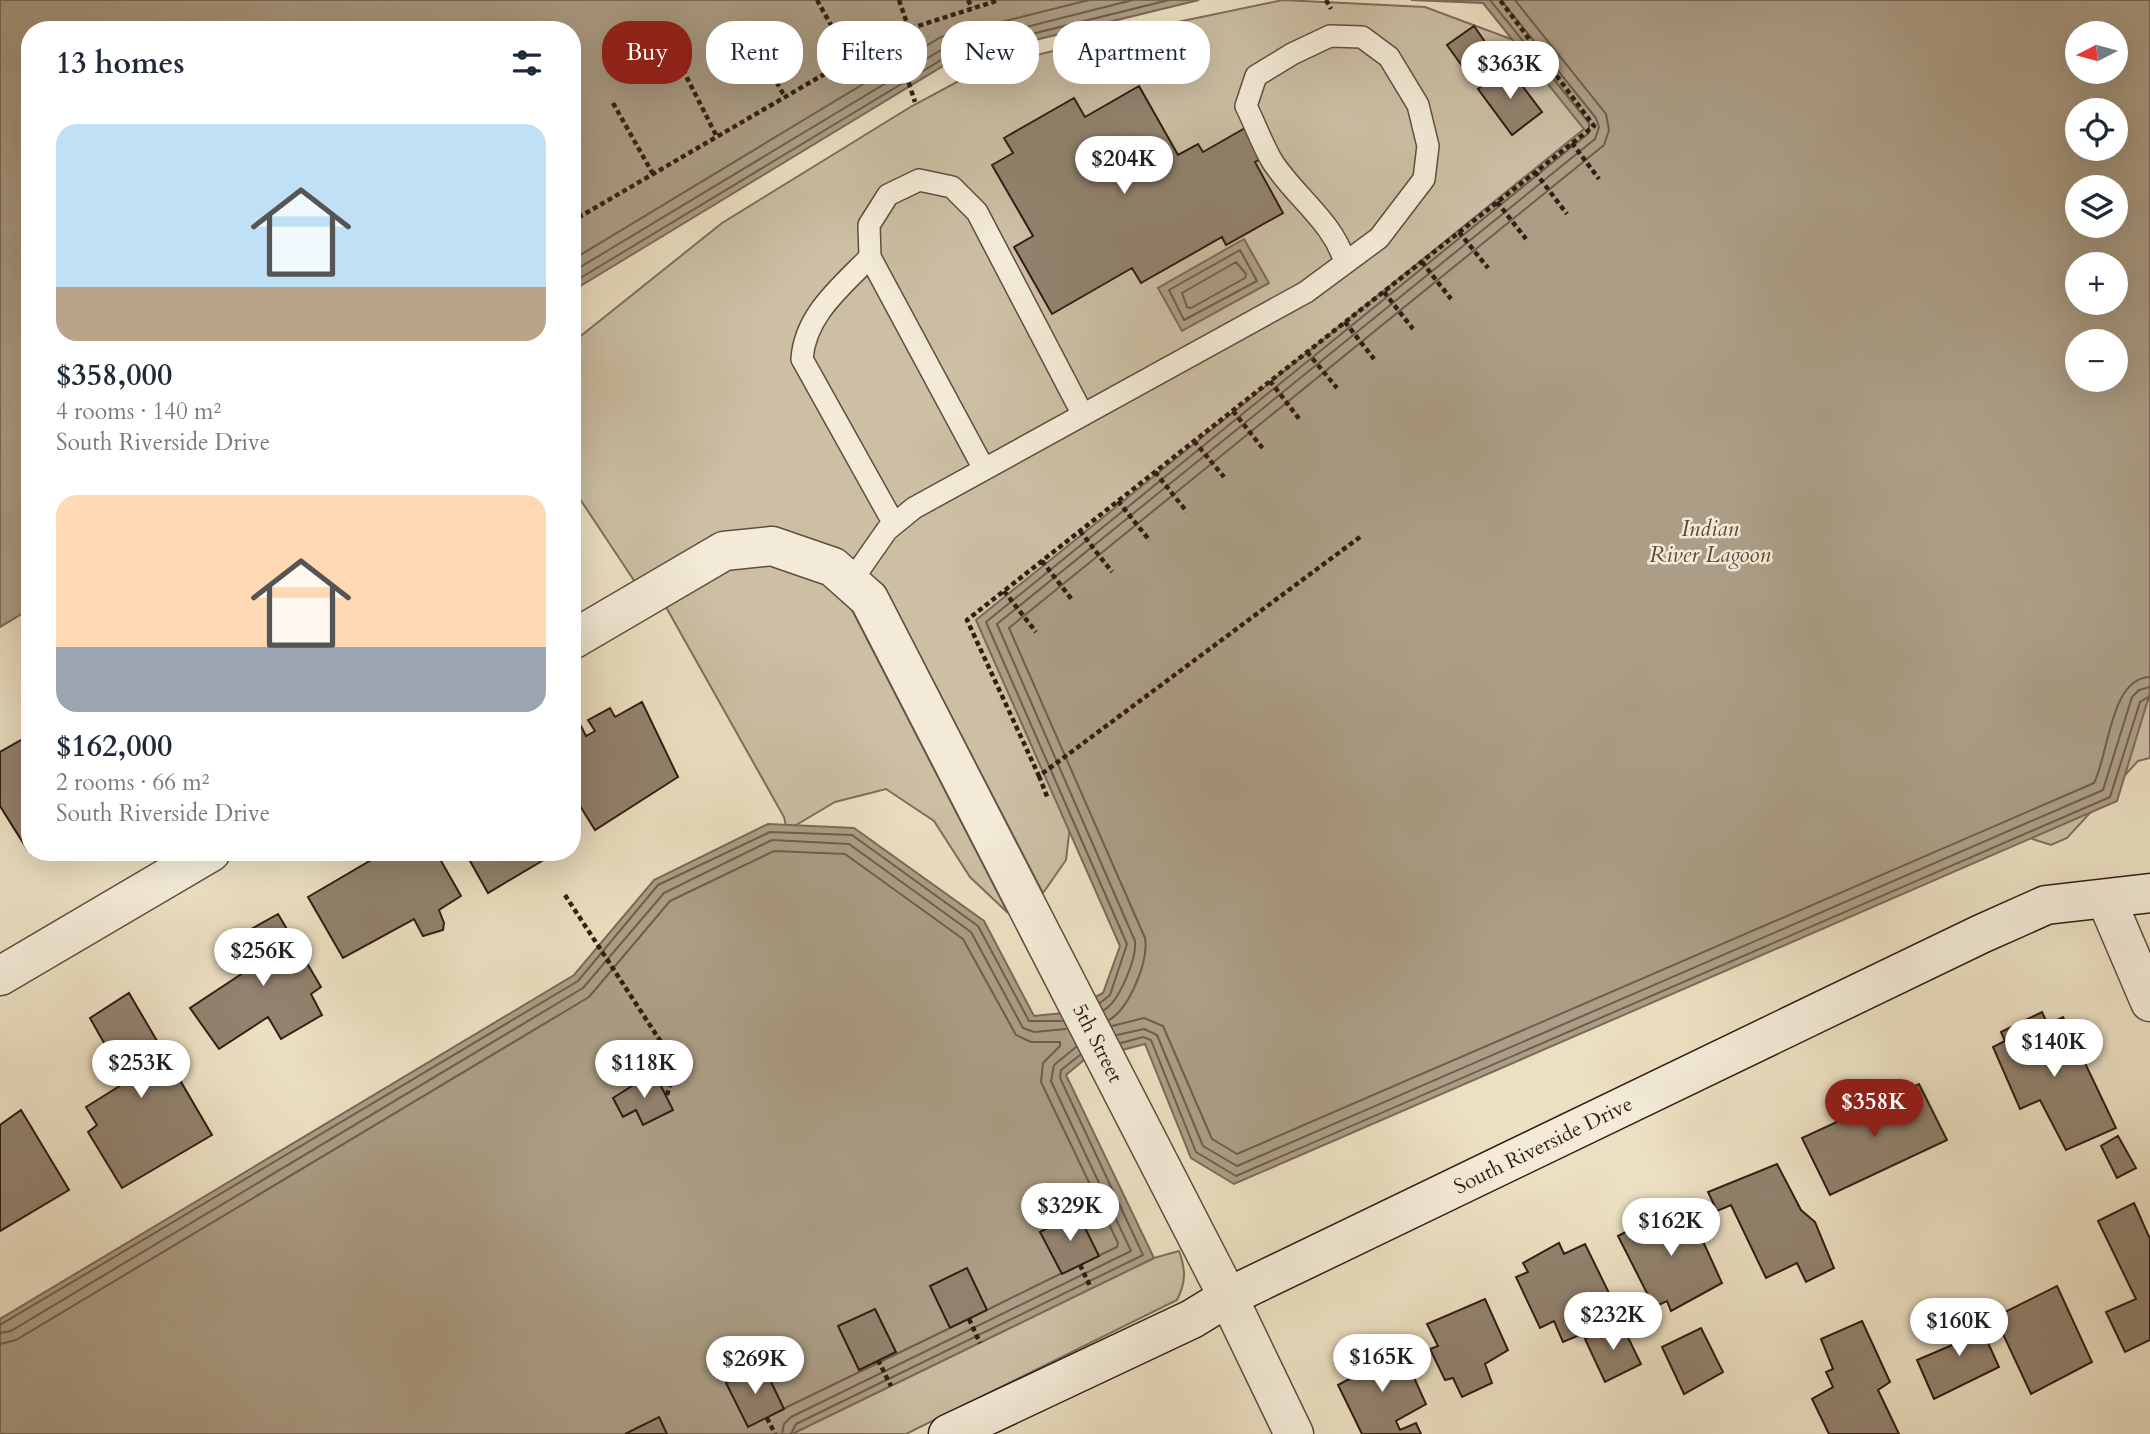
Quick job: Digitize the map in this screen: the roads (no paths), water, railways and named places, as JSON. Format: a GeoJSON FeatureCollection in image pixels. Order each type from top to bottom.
{"type":"FeatureCollection","features":[{"type":"Feature","properties":{"kind":"street","name":"5th Street"},"geometry":{"type":"LineString","coordinates":[[581,635],[724,551],[772,546],[833,568],[869,599],[1228,1297],[1294,1434]]}},
{"type":"Feature","properties":{"kind":"street"},"geometry":{"type":"LineString","coordinates":[[0,976],[196,861]]}},
{"type":"Feature","properties":{"kind":"street","name":"South Riverside Drive"},"geometry":{"type":"LineString","coordinates":[[948,1434],[1192,1319],[1228,1297],[1981,934],[2046,905],[2150,893]]}},
{"type":"Feature","properties":{"kind":"street"},"geometry":{"type":"LineString","coordinates":[[2106,899],[2150,1002]]}},
{"type":"Feature","properties":{"kind":"lane"},"geometry":{"type":"LineString","coordinates":[[850,583],[894,524],[914,508],[1306,292],[1379,238],[1423,179],[1428,146],[1418,104],[1389,57],[1362,37],[1330,36],[1292,54],[1256,76],[1246,106],[1272,162],[1323,223],[1341,248],[1345,263]]}},
{"type":"Feature","properties":{"kind":"lane"},"geometry":{"type":"LineString","coordinates":[[984,469],[870,257],[869,225],[888,195],[919,180],[952,187],[977,212],[1083,415]]}},
{"type":"Feature","properties":{"kind":"lane"},"geometry":{"type":"LineString","coordinates":[[870,257],[821,308],[803,339],[802,359],[894,524]]}},
{"type":"Feature","properties":{"kind":"water"},"geometry":{"type":"Polygon","coordinates":[[[0,0],[1199,0],[1113,21],[1053,21],[1053,36],[1039,39],[1039,21],[941,21],[941,67],[927,76],[927,21],[817,21],[817,84],[913,84],[581,286],[581,21],[21,21],[21,614],[0,627],[0,0]]]}},
{"type":"Feature","properties":{"kind":"water","name":"Indian River Lagoon"},"geometry":{"type":"Polygon","coordinates":[[[1411,0],[2150,0],[2150,693],[2117,801],[1234,1184],[1191,1158],[1145,1044],[1084,1060],[1066,1075],[1154,1258],[792,1434],[0,1434],[0,1319],[574,975],[654,880],[768,824],[854,828],[984,921],[1034,1016],[1063,1013],[1103,993],[1120,946],[976,620],[1584,129],[1483,3],[1411,0]]]}},
{"type":"Feature","properties":{"kind":"water"},"geometry":{"type":"Polygon","coordinates":[[[1244,239],[1269,283],[1182,331],[1158,288],[1244,239]]]}}]}
